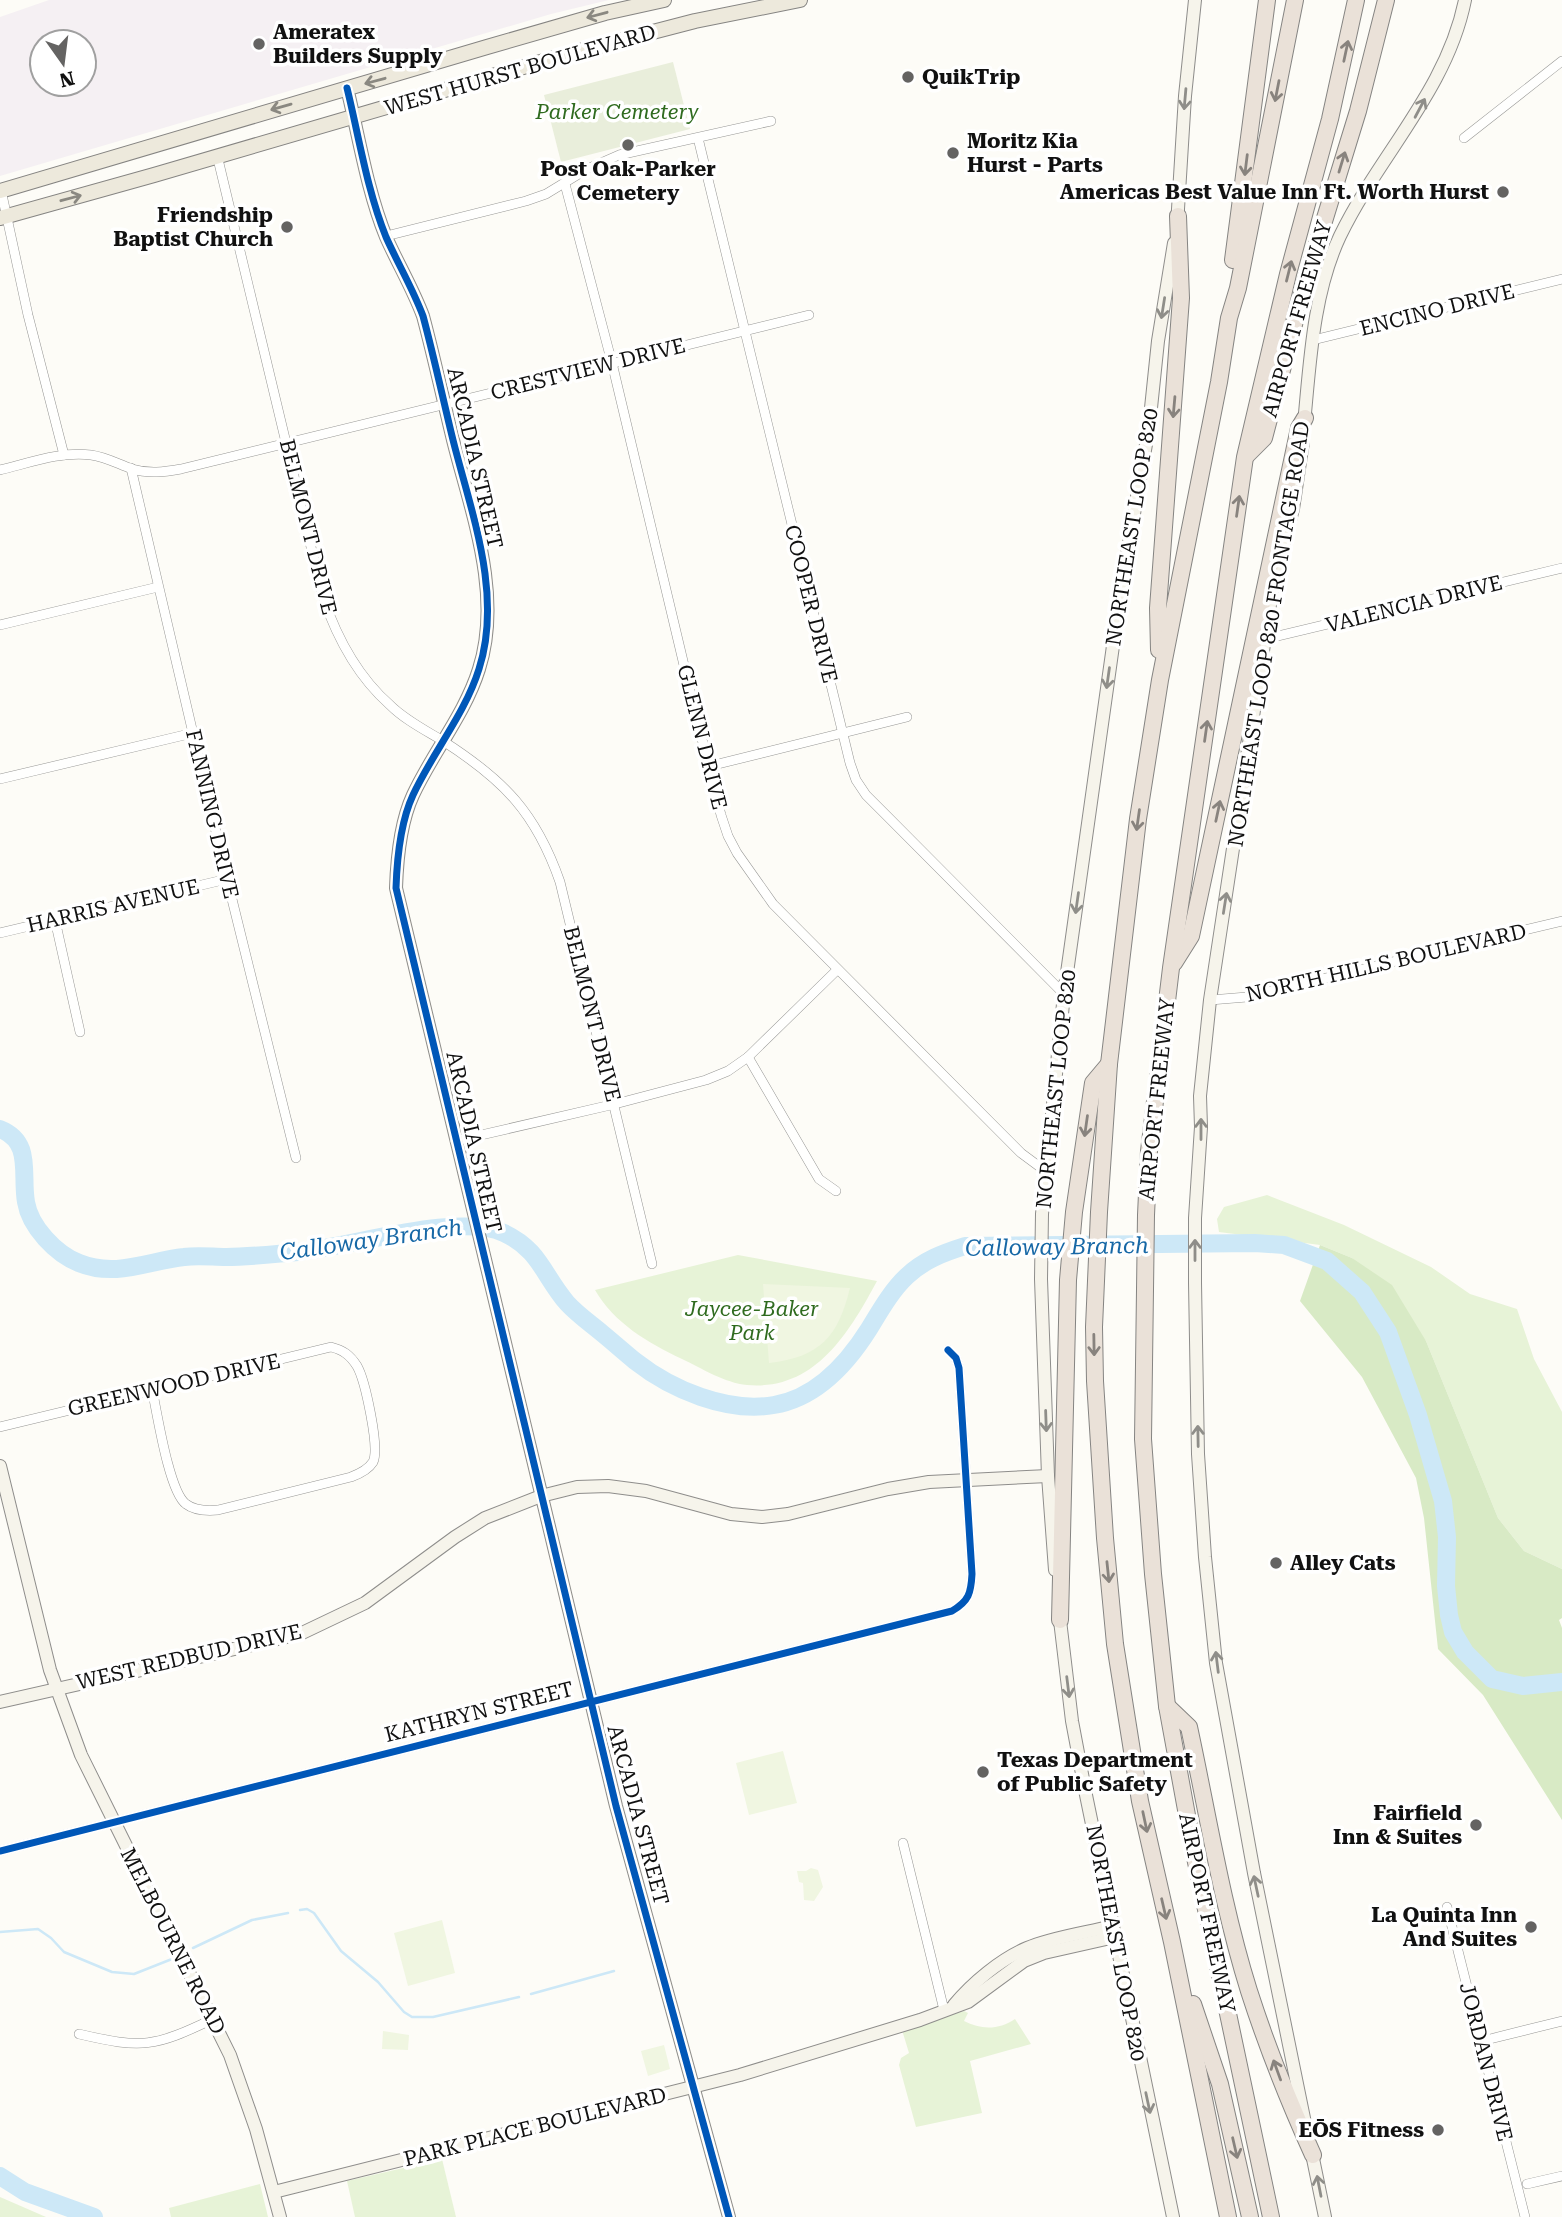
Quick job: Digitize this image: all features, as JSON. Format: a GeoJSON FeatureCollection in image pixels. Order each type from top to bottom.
{"type":"FeatureCollection","features":[{"type":"Feature","properties":{"kind":"highway"},"geometry":{"type":"LineString","coordinates":[[1229,318],[1230,287],[1268,0]]}},
{"type":"Feature","properties":{"kind":"highway","name":"AIRPORT FREEWAY"},"geometry":{"type":"LineString","coordinates":[[1228,2217],[1172,1942],[1140,1801],[1115,1644],[1095,1381],[1096,1277],[1109,1064],[1138,819],[1160,680],[1219,382],[1229,318],[1238,288],[1295,0]]}},
{"type":"Feature","properties":{"kind":"highway"},"geometry":{"type":"LineString","coordinates":[[1245,457],[1288,274],[1331,120],[1356,0]]}},
{"type":"Feature","properties":{"kind":"highway","name":"AIRPORT FREEWAY"},"geometry":{"type":"LineString","coordinates":[[1271,2217],[1193,1848],[1167,1706],[1153,1574],[1143,1439],[1144,1281],[1149,1151],[1171,968],[1245,457],[1264,438],[1305,283],[1358,111],[1386,0]]}},
{"type":"Feature","properties":{"kind":"highway"},"geometry":{"type":"LineString","coordinates":[[1160,680],[1158,608],[1181,298],[1178,216]]}},
{"type":"Feature","properties":{"kind":"highway"},"geometry":{"type":"LineString","coordinates":[[1171,968],[1191,936],[1285,490],[1299,428],[1305,418]]}},
{"type":"Feature","properties":{"kind":"highway"},"geometry":{"type":"LineString","coordinates":[[1060,1620],[1069,1280],[1074,1212],[1093,1083],[1109,1064]]}},
{"type":"Feature","properties":{"kind":"highway"},"geometry":{"type":"LineString","coordinates":[[1167,1706],[1189,1727],[1231,1925],[1249,1991],[1279,2076],[1313,2155]]}},
{"type":"Feature","properties":{"kind":"highway"},"geometry":{"type":"LineString","coordinates":[[1172,1942],[1220,2084],[1250,2217]]}},
{"type":"Feature","properties":{"kind":"main road","name":"WEST HURST BOULEVARD"},"geometry":{"type":"LineString","coordinates":[[0,190],[605,13],[664,0]]}},
{"type":"Feature","properties":{"kind":"main road","name":"WEST HURST BOULEVARD"},"geometry":{"type":"LineString","coordinates":[[3,217],[581,50],[695,21],[800,0]]}},
{"type":"Feature","properties":{"kind":"street","name":"NORTHEAST LOOP 820"},"geometry":{"type":"LineString","coordinates":[[1173,2217],[1072,1721],[1048,1476],[1041,1279],[1042,1214],[1064,994],[1121,589],[1149,427],[1158,341],[1178,216],[1195,0]]}},
{"type":"Feature","properties":{"kind":"street","name":"NORTHEAST LOOP 820 FRONTAGE ROAD"},"geometry":{"type":"LineString","coordinates":[[1313,2155],[1254,1873],[1216,1663],[1198,1454],[1195,1218],[1200,1096],[1210,1000],[1273,585],[1293,509],[1313,340],[1328,264],[1365,191],[1415,117],[1443,64],[1465,0]]}},
{"type":"Feature","properties":{"kind":"street"},"geometry":{"type":"LineString","coordinates":[[1464,138],[1562,61]]}},
{"type":"Feature","properties":{"kind":"street","name":"ARCADIA STREET"},"geometry":{"type":"LineString","coordinates":[[347,88],[386,236],[415,293],[423,316],[478,539],[487,605],[485,639],[473,687],[412,796],[399,847],[396,888],[619,1818],[729,2217]]}},
{"type":"Feature","properties":{"kind":"street"},"geometry":{"type":"LineString","coordinates":[[386,236],[526,201],[619,155],[771,121]]}},
{"type":"Feature","properties":{"kind":"street","name":"COOPER DRIVE"},"geometry":{"type":"LineString","coordinates":[[698,138],[856,780],[866,795],[1064,994]]}},
{"type":"Feature","properties":{"kind":"street","name":"BELMONT DRIVE"},"geometry":{"type":"LineString","coordinates":[[217,155],[323,597],[333,625],[366,680],[390,706],[504,786],[533,821],[551,856],[560,882],[615,1104],[652,1264]]}},
{"type":"Feature","properties":{"kind":"street","name":"GLENN DRIVE"},"geometry":{"type":"LineString","coordinates":[[565,184],[612,363],[721,815],[737,853],[773,904],[837,970],[1021,1153],[1048,1173]]}},
{"type":"Feature","properties":{"kind":"street"},"geometry":{"type":"LineString","coordinates":[[0,190],[3,217],[64,455]]}},
{"type":"Feature","properties":{"kind":"street","name":"ENCINO DRIVE"},"geometry":{"type":"LineString","coordinates":[[1313,340],[1562,279]]}},
{"type":"Feature","properties":{"kind":"street","name":"CRESTVIEW DRIVE"},"geometry":{"type":"LineString","coordinates":[[0,470],[78,454],[105,457],[147,472],[169,471],[809,315]]}},
{"type":"Feature","properties":{"kind":"street","name":"FANNING DRIVE"},"geometry":{"type":"LineString","coordinates":[[131,468],[227,879],[296,1158]]}},
{"type":"Feature","properties":{"kind":"street","name":"VALENCIA DRIVE"},"geometry":{"type":"LineString","coordinates":[[1265,639],[1562,568]]}},
{"type":"Feature","properties":{"kind":"street"},"geometry":{"type":"LineString","coordinates":[[0,625],[158,587]]}},
{"type":"Feature","properties":{"kind":"street"},"geometry":{"type":"LineString","coordinates":[[710,766],[907,717]]}},
{"type":"Feature","properties":{"kind":"street"},"geometry":{"type":"LineString","coordinates":[[0,779],[193,733]]}},
{"type":"Feature","properties":{"kind":"street","name":"HARRIS AVENUE"},"geometry":{"type":"LineString","coordinates":[[0,933],[227,879]]}},
{"type":"Feature","properties":{"kind":"street"},"geometry":{"type":"LineString","coordinates":[[55,920],[80,1032]]}},
{"type":"Feature","properties":{"kind":"street","name":"NORTH HILLS BOULEVARD"},"geometry":{"type":"LineString","coordinates":[[1210,1000],[1258,994],[1562,921]]}},
{"type":"Feature","properties":{"kind":"street"},"geometry":{"type":"LineString","coordinates":[[456,1142],[615,1104],[706,1080],[728,1071],[748,1057],[837,970]]}},
{"type":"Feature","properties":{"kind":"street"},"geometry":{"type":"LineString","coordinates":[[748,1057],[819,1180],[836,1191]]}},
{"type":"Feature","properties":{"kind":"street","name":"GREENWOOD DRIVE"},"geometry":{"type":"LineString","coordinates":[[0,1427],[152,1389],[331,1347],[347,1353],[360,1373],[376,1443],[373,1462],[351,1477],[218,1510],[204,1511],[193,1508],[186,1504],[177,1492],[152,1389]]}},
{"type":"Feature","properties":{"kind":"street","name":"KATHRYN STREET"},"geometry":{"type":"LineString","coordinates":[[0,1851],[952,1611],[965,1603],[971,1591],[959,1368],[956,1358],[948,1350]]}},
{"type":"Feature","properties":{"kind":"street","name":"MELBOURNE ROAD"},"geometry":{"type":"LineString","coordinates":[[0,1466],[56,1688],[81,1755],[113,1823],[213,2019],[244,2094],[280,2217]]}},
{"type":"Feature","properties":{"kind":"street","name":"WEST REDBUD DRIVE"},"geometry":{"type":"LineString","coordinates":[[0,1702],[300,1634],[365,1602],[485,1518],[541,1496],[576,1487],[608,1486],[646,1491],[731,1514],[762,1517],[788,1514],[888,1489],[929,1482],[1048,1476]]}},
{"type":"Feature","properties":{"kind":"street"},"geometry":{"type":"LineString","coordinates":[[903,1843],[949,2008]]}},
{"type":"Feature","properties":{"kind":"street","name":"JORDAN DRIVE"},"geometry":{"type":"LineString","coordinates":[[1447,1907],[1525,2217]]}},
{"type":"Feature","properties":{"kind":"street","name":"PARK PLACE BOULEVARD"},"geometry":{"type":"LineString","coordinates":[[274,2192],[740,2075],[920,2020],[949,2008],[995,1968],[1028,1948],[1114,1932]]}},
{"type":"Feature","properties":{"kind":"street"},"geometry":{"type":"LineString","coordinates":[[79,2034],[123,2043],[148,2044],[171,2038],[213,2019]]}},
{"type":"Feature","properties":{"kind":"street"},"geometry":{"type":"LineString","coordinates":[[1490,2039],[1562,2021]]}},
{"type":"Feature","properties":{"kind":"street"},"geometry":{"type":"LineString","coordinates":[[1313,2155],[1325,2217]]}},
{"type":"Feature","properties":{"kind":"street"},"geometry":{"type":"LineString","coordinates":[[1527,2184],[1562,2176]]}},
{"type":"Feature","properties":{"kind":"shaded area"},"geometry":{"type":"Polygon","coordinates":[[[49,0],[609,0],[551,14],[0,176],[0,17],[49,0]]]}},
{"type":"Feature","properties":{"kind":"green space","name":"Parker Cemetery"},"geometry":{"type":"Polygon","coordinates":[[[673,62],[690,129],[561,162],[544,95],[673,62]]]}},
{"type":"Feature","properties":{"kind":"green space"},"geometry":{"type":"Polygon","coordinates":[[[1267,1195],[1344,1225],[1431,1267],[1470,1294],[1517,1309],[1534,1359],[1562,1412],[1562,1569],[1524,1551],[1498,1518],[1426,1341],[1352,1258],[1320,1245],[1219,1232],[1217,1219],[1224,1207],[1267,1195]]]}},
{"type":"Feature","properties":{"kind":"green space"},"geometry":{"type":"Polygon","coordinates":[[[1320,1245],[1352,1258],[1392,1285],[1426,1341],[1498,1518],[1524,1551],[1562,1569],[1562,1618],[1559,1620],[1562,1628],[1562,1820],[1483,1695],[1438,1649],[1424,1518],[1416,1478],[1362,1377],[1300,1301],[1320,1245]]]}},
{"type":"Feature","properties":{"kind":"green space","name":"Jaycee-Baker Park"},"geometry":{"type":"Polygon","coordinates":[[[738,1255],[877,1281],[841,1338],[827,1355],[811,1368],[792,1379],[771,1384],[747,1385],[713,1375],[633,1331],[612,1312],[595,1290],[738,1255]]]}},
{"type":"Feature","properties":{"kind":"green space"},"geometry":{"type":"Polygon","coordinates":[[[763,1284],[850,1288],[839,1320],[824,1342],[801,1356],[769,1363],[763,1284]]]}},
{"type":"Feature","properties":{"kind":"green space"},"geometry":{"type":"Polygon","coordinates":[[[783,1751],[797,1803],[749,1815],[736,1763],[783,1751]]]}},
{"type":"Feature","properties":{"kind":"green space"},"geometry":{"type":"Polygon","coordinates":[[[811,1868],[818,1870],[823,1887],[814,1901],[804,1900],[803,1883],[799,1882],[797,1871],[811,1868]]]}},
{"type":"Feature","properties":{"kind":"green space"},"geometry":{"type":"Polygon","coordinates":[[[442,1920],[455,1973],[408,1986],[394,1933],[442,1920]]]}},
{"type":"Feature","properties":{"kind":"green space"},"geometry":{"type":"Polygon","coordinates":[[[964,2011],[968,2013],[964,2021],[983,2027],[996,2027],[1015,2019],[1031,2044],[970,2061],[982,2113],[916,2127],[899,2065],[901,2058],[909,2053],[902,2030],[964,2011]]]}},
{"type":"Feature","properties":{"kind":"green space"},"geometry":{"type":"Polygon","coordinates":[[[383,2031],[409,2035],[408,2050],[382,2049],[383,2031]]]}},
{"type":"Feature","properties":{"kind":"green space"},"geometry":{"type":"Polygon","coordinates":[[[664,2045],[670,2069],[648,2076],[641,2051],[664,2045]]]}},
{"type":"Feature","properties":{"kind":"green space"},"geometry":{"type":"Polygon","coordinates":[[[442,2159],[456,2217],[355,2217],[347,2181],[442,2159]]]}},
{"type":"Feature","properties":{"kind":"green space"},"geometry":{"type":"Polygon","coordinates":[[[260,2184],[268,2217],[171,2217],[169,2208],[260,2184]]]}},
{"type":"Feature","properties":{"kind":"green space"},"geometry":{"type":"Polygon","coordinates":[[[0,2197],[46,2217],[0,2217],[0,2197]]]}},
{"type":"Feature","properties":{"kind":"waterway","name":"Calloway Branch"},"geometry":{"type":"LineString","coordinates":[[0,1129],[10,1135],[21,1150],[26,1202],[38,1230],[53,1246],[79,1263],[119,1269],[189,1256],[235,1257],[298,1252],[433,1228],[484,1228],[504,1233],[526,1247],[571,1307],[650,1372],[701,1397],[738,1406],[774,1405],[789,1401],[817,1387],[851,1355],[907,1276],[934,1258],[965,1246],[1284,1245],[1327,1261],[1362,1292],[1388,1332],[1418,1415],[1443,1501],[1447,1537],[1446,1586],[1449,1615],[1453,1632],[1465,1652],[1492,1679],[1523,1686],[1562,1682]]}},
{"type":"Feature","properties":{"kind":"waterway"},"geometry":{"type":"LineString","coordinates":[[300,1910],[307,1909],[314,1913],[341,1951],[378,1982],[404,2012],[412,2017],[433,2017],[519,1997]]}},
{"type":"Feature","properties":{"kind":"waterway"},"geometry":{"type":"LineString","coordinates":[[193,1948],[252,1920],[288,1913]]}},
{"type":"Feature","properties":{"kind":"waterway"},"geometry":{"type":"LineString","coordinates":[[0,1932],[38,1929],[64,1952],[112,1972],[134,1974],[172,1959]]}},
{"type":"Feature","properties":{"kind":"waterway"},"geometry":{"type":"LineString","coordinates":[[531,1994],[614,1971]]}},
{"type":"Feature","properties":{"kind":"waterway"},"geometry":{"type":"LineString","coordinates":[[0,2176],[25,2192],[94,2217]]}},
{"type":"Feature","properties":{"kind":"cycle path"},"geometry":{"type":"LineString","coordinates":[[347,88],[379,219],[423,316],[482,553],[488,612],[486,641],[473,686],[421,779],[405,817],[396,888],[616,1806],[729,2217]]}},
{"type":"Feature","properties":{"kind":"cycle path"},"geometry":{"type":"LineString","coordinates":[[0,1851],[952,1611],[968,1596],[972,1574],[959,1368],[956,1358],[948,1350]]}},
{"type":"Feature","properties":{"kind":"place","name":"Ameratex Builders Supply"},"geometry":{"type":"Point","coordinates":[259,44]}},
{"type":"Feature","properties":{"kind":"place","name":"QuikTrip"},"geometry":{"type":"Point","coordinates":[908,77]}},
{"type":"Feature","properties":{"kind":"place","name":"Post Oak-Parker Cemetery"},"geometry":{"type":"Point","coordinates":[628,145]}},
{"type":"Feature","properties":{"kind":"place","name":"Moritz Kia Hurst - Parts"},"geometry":{"type":"Point","coordinates":[953,153]}},
{"type":"Feature","properties":{"kind":"place","name":"Americas Best Value Inn Ft. Worth Hurst"},"geometry":{"type":"Point","coordinates":[1503,192]}},
{"type":"Feature","properties":{"kind":"place","name":"Friendship Baptist Church"},"geometry":{"type":"Point","coordinates":[287,227]}},
{"type":"Feature","properties":{"kind":"place","name":"Alley Cats"},"geometry":{"type":"Point","coordinates":[1276,1563]}},
{"type":"Feature","properties":{"kind":"place","name":"Texas Department of Public Safety"},"geometry":{"type":"Point","coordinates":[983,1772]}},
{"type":"Feature","properties":{"kind":"place","name":"Fairfield Inn & Suites"},"geometry":{"type":"Point","coordinates":[1476,1825]}},
{"type":"Feature","properties":{"kind":"place","name":"La Quinta Inn And Suites"},"geometry":{"type":"Point","coordinates":[1531,1927]}},
{"type":"Feature","properties":{"kind":"place","name":"EŌS Fitness"},"geometry":{"type":"Point","coordinates":[1438,2130]}}]}
